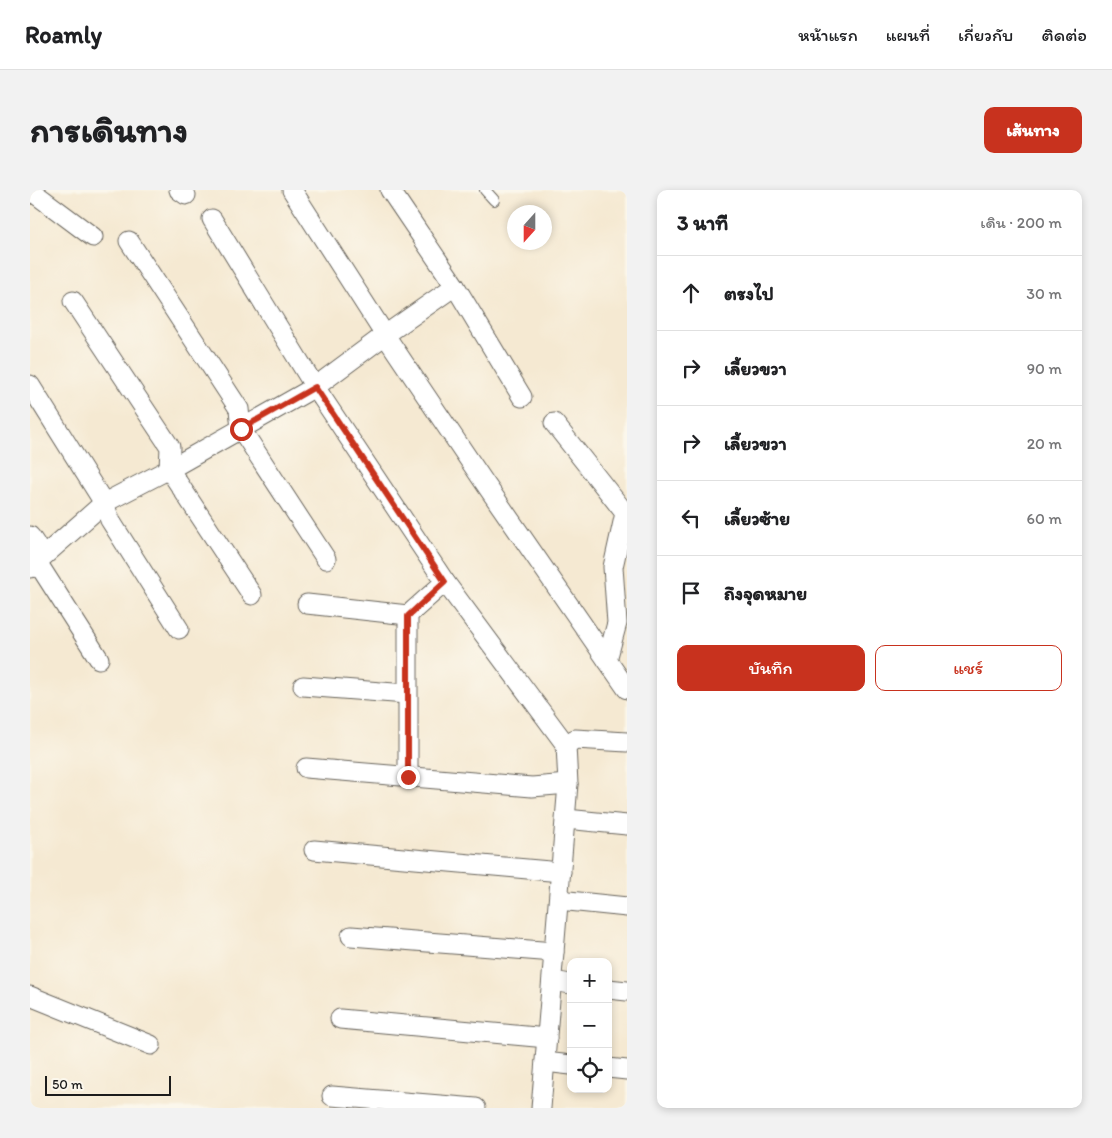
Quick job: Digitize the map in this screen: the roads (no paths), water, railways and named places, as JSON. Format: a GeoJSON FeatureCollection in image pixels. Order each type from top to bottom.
{"type":"FeatureCollection","features":[{"type":"Feature","properties":{"kind":"street"},"geometry":{"type":"LineString","coordinates":[[30,190],[93,238]]}},
{"type":"Feature","properties":{"kind":"street"},"geometry":{"type":"LineString","coordinates":[[292,190],[385,335],[627,689]]}},
{"type":"Feature","properties":{"kind":"street"},"geometry":{"type":"LineString","coordinates":[[390,190],[455,286],[522,397]]}},
{"type":"Feature","properties":{"kind":"street"},"geometry":{"type":"LineString","coordinates":[[212,219],[315,387],[445,582],[566,745],[568,784],[566,819],[541,1108]]}},
{"type":"Feature","properties":{"kind":"street"},"geometry":{"type":"LineString","coordinates":[[129,241],[239,409],[241,429],[326,559]]}},
{"type":"Feature","properties":{"kind":"street"},"geometry":{"type":"LineString","coordinates":[[33,565],[104,503],[169,469],[315,387],[455,286]]}},
{"type":"Feature","properties":{"kind":"street"},"geometry":{"type":"LineString","coordinates":[[73,301],[170,447],[169,469],[252,595]]}},
{"type":"Feature","properties":{"kind":"street"},"geometry":{"type":"LineString","coordinates":[[30,385],[104,503],[110,520],[179,629]]}},
{"type":"Feature","properties":{"kind":"street"},"geometry":{"type":"LineString","coordinates":[[554,423],[625,512],[613,567],[616,623],[607,660]]}},
{"type":"Feature","properties":{"kind":"street"},"geometry":{"type":"LineString","coordinates":[[30,536],[36,545],[33,565],[99,659]]}},
{"type":"Feature","properties":{"kind":"street"},"geometry":{"type":"LineString","coordinates":[[408,777],[408,616],[445,582]]}},
{"type":"Feature","properties":{"kind":"street"},"geometry":{"type":"LineString","coordinates":[[307,604],[408,616]]}},
{"type":"Feature","properties":{"kind":"street"},"geometry":{"type":"LineString","coordinates":[[303,686],[408,694]]}},
{"type":"Feature","properties":{"kind":"street"},"geometry":{"type":"LineString","coordinates":[[566,745],[575,740],[627,742]]}},
{"type":"Feature","properties":{"kind":"street"},"geometry":{"type":"LineString","coordinates":[[306,768],[532,787],[568,784]]}},
{"type":"Feature","properties":{"kind":"street"},"geometry":{"type":"LineString","coordinates":[[566,819],[627,825]]}},
{"type":"Feature","properties":{"kind":"street"},"geometry":{"type":"LineString","coordinates":[[314,850],[561,872]]}},
{"type":"Feature","properties":{"kind":"street"},"geometry":{"type":"LineString","coordinates":[[559,900],[627,907]]}},
{"type":"Feature","properties":{"kind":"street"},"geometry":{"type":"LineString","coordinates":[[351,936],[554,952]]}},
{"type":"Feature","properties":{"kind":"street"},"geometry":{"type":"LineString","coordinates":[[552,982],[567,984]]}},
{"type":"Feature","properties":{"kind":"street"},"geometry":{"type":"LineString","coordinates":[[612,989],[627,991]]}},
{"type":"Feature","properties":{"kind":"street"},"geometry":{"type":"LineString","coordinates":[[30,996],[151,1046]]}},
{"type":"Feature","properties":{"kind":"street"},"geometry":{"type":"LineString","coordinates":[[340,1019],[547,1038]]}},
{"type":"Feature","properties":{"kind":"street"},"geometry":{"type":"LineString","coordinates":[[545,1062],[567,1065]]}},
{"type":"Feature","properties":{"kind":"street"},"geometry":{"type":"LineString","coordinates":[[612,1068],[627,1070]]}},
{"type":"Feature","properties":{"kind":"street"},"geometry":{"type":"LineString","coordinates":[[332,1096],[476,1108]]}},
{"type":"Feature","properties":{"kind":"lane"},"geometry":{"type":"LineString","coordinates":[[485,190],[494,200]]}}]}
